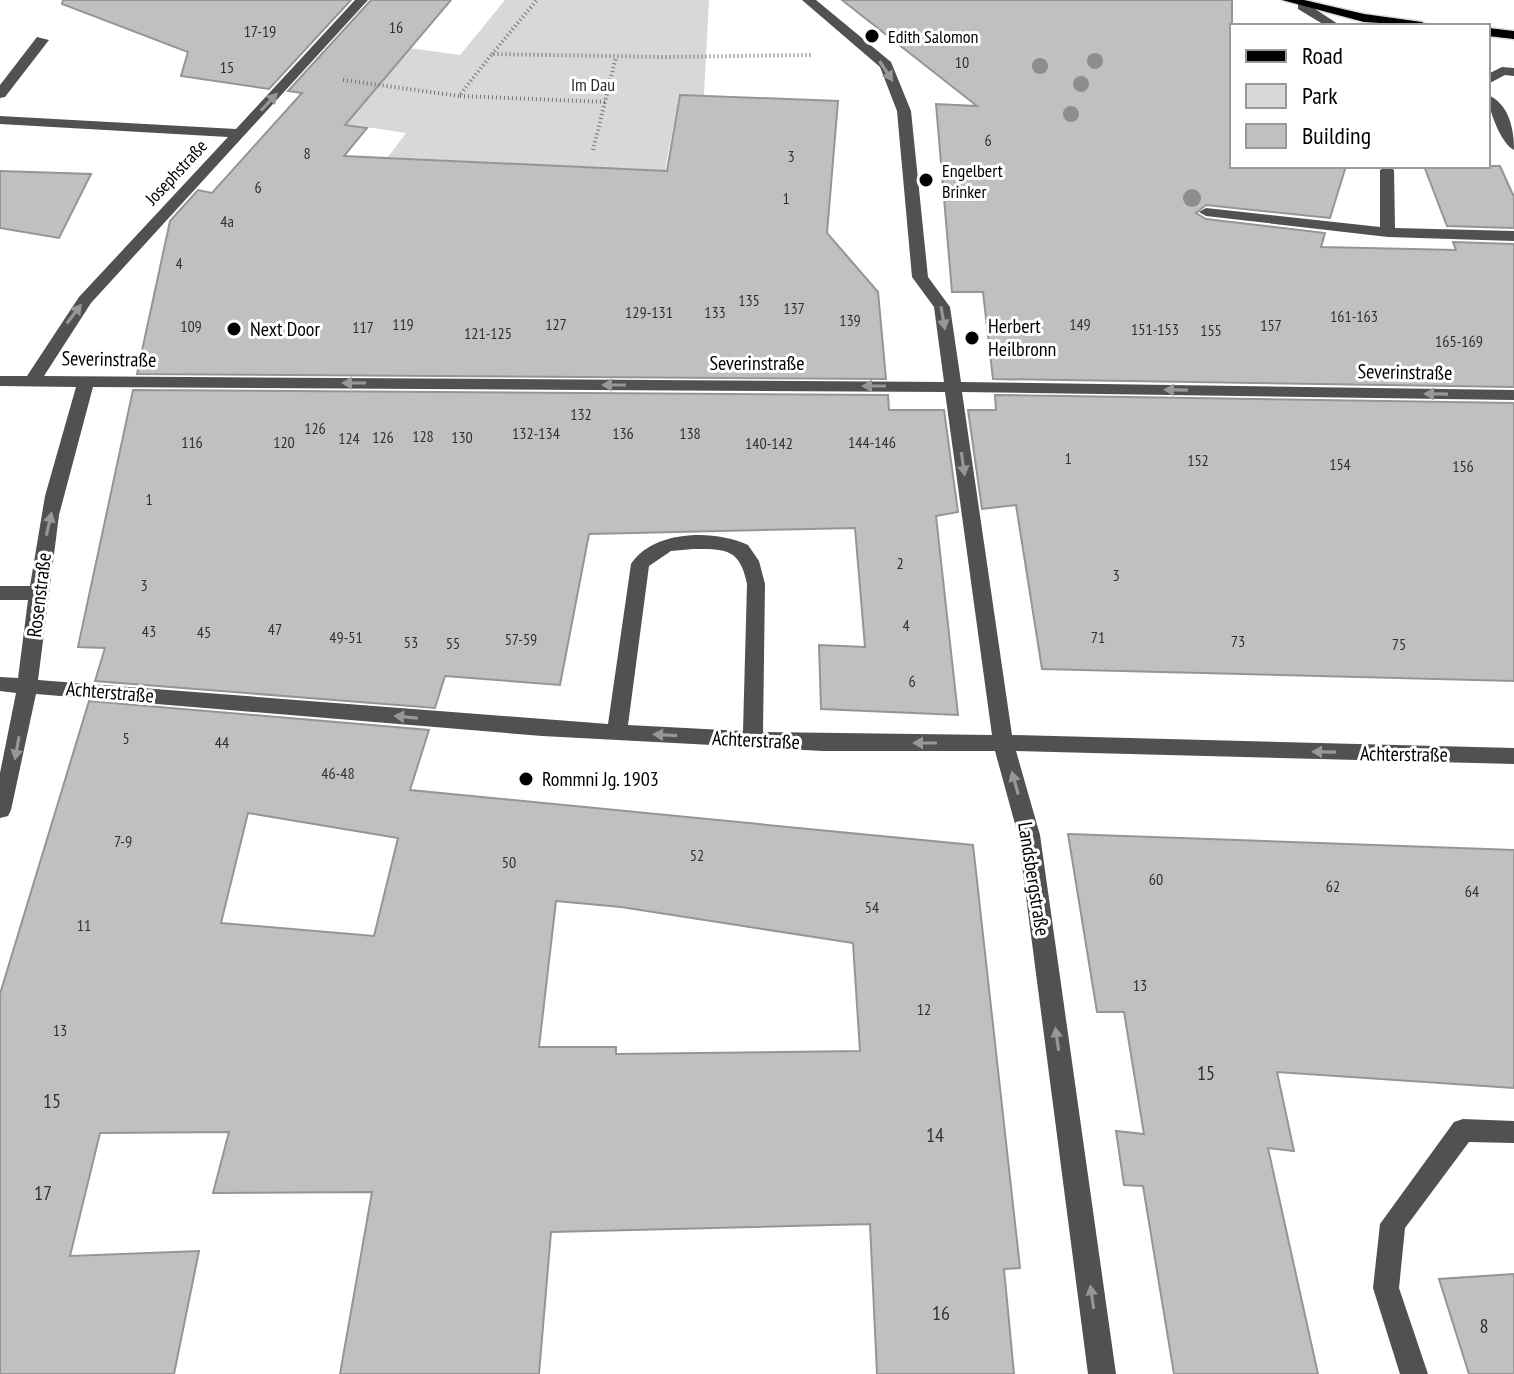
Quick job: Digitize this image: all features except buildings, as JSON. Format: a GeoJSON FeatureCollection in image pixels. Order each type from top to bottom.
{"type":"FeatureCollection","features":[{"type":"Feature","properties":{"kind":"main road"},"geometry":{"type":"LineString","coordinates":[[1288,0],[1302,6],[1410,24]]}},
{"type":"Feature","properties":{"kind":"main road"},"geometry":{"type":"LineString","coordinates":[[1490,32],[1514,35]]}},
{"type":"Feature","properties":{"kind":"street","name":"Josephstraße"},"geometry":{"type":"LineString","coordinates":[[33,380],[85,300],[362,0]]}},
{"type":"Feature","properties":{"kind":"street"},"geometry":{"type":"LineString","coordinates":[[808,0],[886,65],[904,111],[920,277],[942,307],[952,387]]}},
{"type":"Feature","properties":{"kind":"street"},"geometry":{"type":"LineString","coordinates":[[1302,6],[1332,24]]}},
{"type":"Feature","properties":{"kind":"street"},"geometry":{"type":"LineString","coordinates":[[0,94],[42,40]]}},
{"type":"Feature","properties":{"kind":"street"},"geometry":{"type":"LineString","coordinates":[[1490,79],[1502,71],[1514,72]]}},
{"type":"Feature","properties":{"kind":"street"},"geometry":{"type":"LineString","coordinates":[[1492,102],[1514,146]]}},
{"type":"Feature","properties":{"kind":"street"},"geometry":{"type":"LineString","coordinates":[[0,120],[240,133]]}},
{"type":"Feature","properties":{"kind":"street"},"geometry":{"type":"LineString","coordinates":[[1387,170],[1388,232]]}},
{"type":"Feature","properties":{"kind":"street"},"geometry":{"type":"LineString","coordinates":[[1206,212],[1388,232],[1514,236]]}},
{"type":"Feature","properties":{"kind":"street","name":"Severinstraße"},"geometry":{"type":"LineString","coordinates":[[0,381],[952,387],[1514,395]]}},
{"type":"Feature","properties":{"kind":"street","name":"Rosenstraße"},"geometry":{"type":"LineString","coordinates":[[0,810],[14,767],[28,685],[47,531],[86,381]]}},
{"type":"Feature","properties":{"kind":"street","name":"Landsbergstraße"},"geometry":{"type":"LineString","coordinates":[[952,387],[1003,743],[1029,835],[1102,1374]]}},
{"type":"Feature","properties":{"kind":"street"},"geometry":{"type":"LineString","coordinates":[[617,732],[640,564],[653,551],[670,545],[721,544],[741,549],[751,562],[756,584],[753,739]]}},
{"type":"Feature","properties":{"kind":"street"},"geometry":{"type":"LineString","coordinates":[[0,593],[39,593]]}},
{"type":"Feature","properties":{"kind":"street","name":"Achterstraße"},"geometry":{"type":"LineString","coordinates":[[0,684],[617,732],[823,743],[1003,743],[1514,756]]}},
{"type":"Feature","properties":{"kind":"street"},"geometry":{"type":"LineString","coordinates":[[1414,1374],[1386,1288],[1393,1224],[1463,1130],[1514,1132]]}},
{"type":"Feature","properties":{"kind":"path"},"geometry":{"type":"LineString","coordinates":[[459,96],[537,0]]}},
{"type":"Feature","properties":{"kind":"path"},"geometry":{"type":"LineString","coordinates":[[492,54],[616,57],[822,54],[867,48]]}},
{"type":"Feature","properties":{"kind":"path"},"geometry":{"type":"LineString","coordinates":[[593,150],[616,57]]}},
{"type":"Feature","properties":{"kind":"path"},"geometry":{"type":"LineString","coordinates":[[296,73],[459,96],[605,102]]}},
{"type":"Feature","properties":{"kind":"green space","name":"Im Dau"},"geometry":{"type":"Polygon","coordinates":[[[505,0],[709,0],[704,95],[679,95],[665,171],[388,157],[406,133],[300,117],[351,40],[460,55],[505,0]]]}},
{"type":"Feature","properties":{"kind":"place","name":"Edith Salomon"},"geometry":{"type":"Point","coordinates":[872,36]}},
{"type":"Feature","properties":{"kind":"place","name":"Engelbert Brinker"},"geometry":{"type":"Point","coordinates":[926,180]}},
{"type":"Feature","properties":{"kind":"place","name":"Next Door"},"geometry":{"type":"Point","coordinates":[234,329]}},
{"type":"Feature","properties":{"kind":"place","name":"Herbert Heilbronn"},"geometry":{"type":"Point","coordinates":[972,338]}},
{"type":"Feature","properties":{"kind":"place","name":"Rommni Jg. 1903"},"geometry":{"type":"Point","coordinates":[526,779]}}]}
